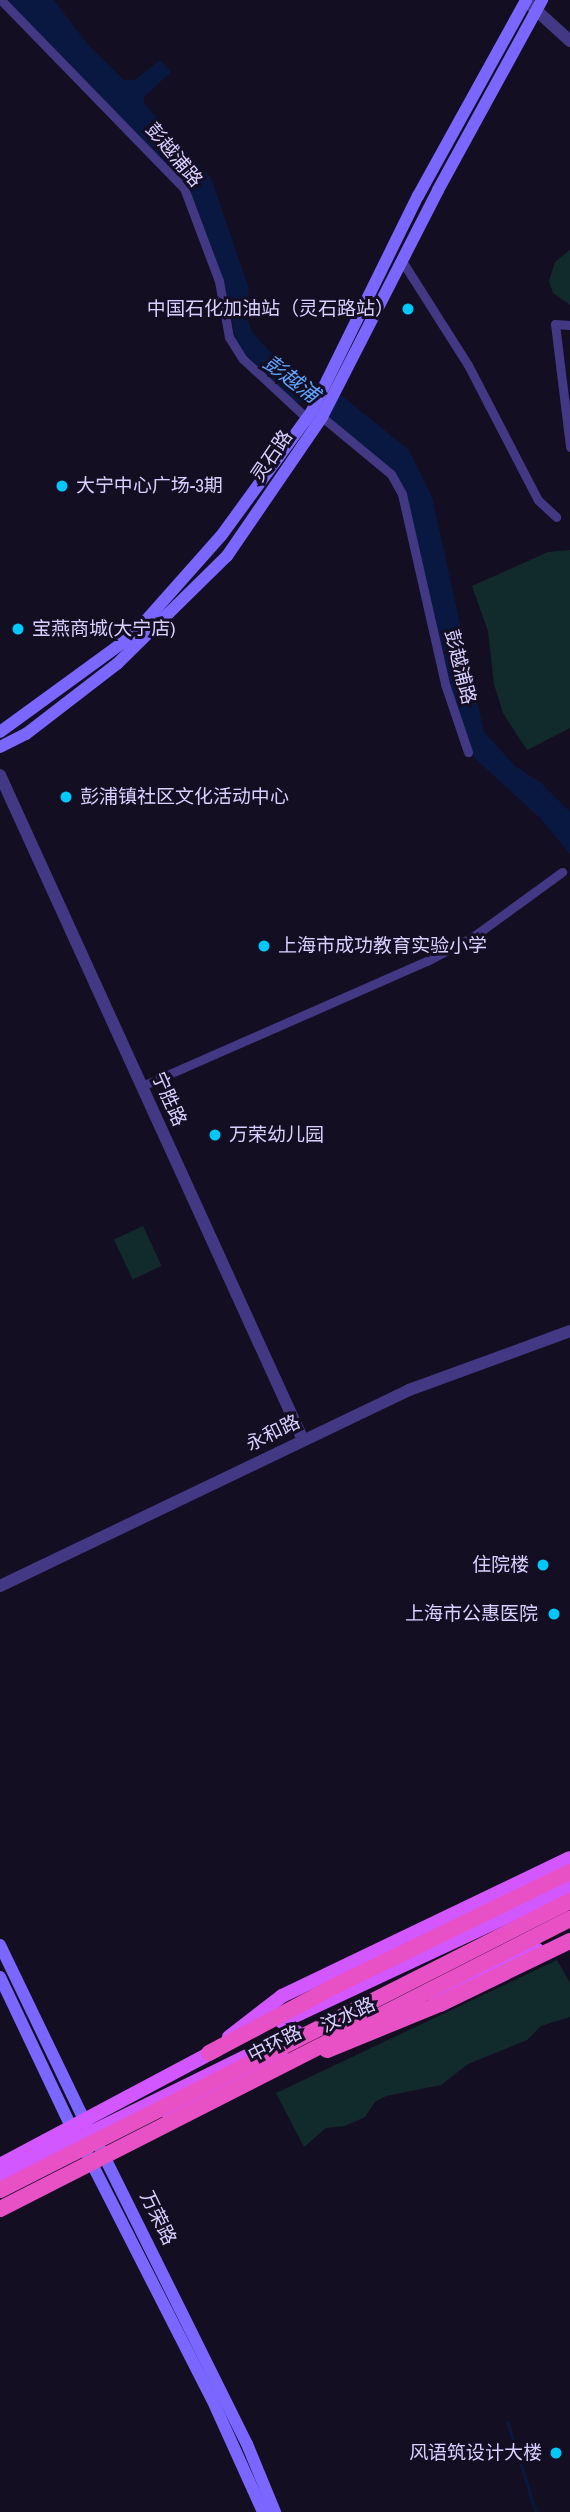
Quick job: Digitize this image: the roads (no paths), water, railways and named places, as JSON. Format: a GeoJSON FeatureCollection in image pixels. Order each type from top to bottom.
{"type":"FeatureCollection","features":[{"type":"Feature","properties":{"kind":"highway"},"geometry":{"type":"LineString","coordinates":[[209,2053],[337,1985],[570,1872]]}},
{"type":"Feature","properties":{"kind":"highway","name":"中环路"},"geometry":{"type":"LineString","coordinates":[[0,2190],[570,1903]]}},
{"type":"Feature","properties":{"kind":"highway","name":"中环路"},"geometry":{"type":"LineString","coordinates":[[0,2208],[570,1917]]}},
{"type":"Feature","properties":{"kind":"highway"},"geometry":{"type":"LineString","coordinates":[[259,2075],[440,2004],[570,1949]]}},
{"type":"Feature","properties":{"kind":"main road","name":"灵石路"},"geometry":{"type":"LineString","coordinates":[[334,382],[418,196],[526,0]]}},
{"type":"Feature","properties":{"kind":"main road","name":"灵石路"},"geometry":{"type":"LineString","coordinates":[[0,747],[26,734],[117,664],[168,617],[227,556],[315,418],[540,5]]}},
{"type":"Feature","properties":{"kind":"main road","name":"灵石路"},"geometry":{"type":"LineString","coordinates":[[0,732],[133,635],[221,536],[315,418]]}},
{"type":"Feature","properties":{"kind":"main road"},"geometry":{"type":"LineString","coordinates":[[209,2053],[282,1996],[570,1858]]}},
{"type":"Feature","properties":{"kind":"main road","name":"汶水路"},"geometry":{"type":"LineString","coordinates":[[0,2165],[81,2129],[132,2095],[209,2053],[412,1963],[570,1887]]}},
{"type":"Feature","properties":{"kind":"main road"},"geometry":{"type":"LineString","coordinates":[[0,2177],[81,2129],[111,2121],[570,1903]]}},
{"type":"Feature","properties":{"kind":"main road"},"geometry":{"type":"LineString","coordinates":[[0,2202],[98,2158],[204,2095],[570,1917]]}},
{"type":"Feature","properties":{"kind":"main road","name":"汶水路"},"geometry":{"type":"LineString","coordinates":[[0,2217],[98,2158],[570,1933]]}},
{"type":"Feature","properties":{"kind":"main road","name":"万荣路"},"geometry":{"type":"LineString","coordinates":[[0,1945],[81,2129]]}},
{"type":"Feature","properties":{"kind":"main road"},"geometry":{"type":"LineString","coordinates":[[545,1945],[570,1949]]}},
{"type":"Feature","properties":{"kind":"main road"},"geometry":{"type":"LineString","coordinates":[[370,1954],[412,1963]]}},
{"type":"Feature","properties":{"kind":"main road","name":"万荣路"},"geometry":{"type":"LineString","coordinates":[[0,1977],[98,2158],[275,2512]]}},
{"type":"Feature","properties":{"kind":"main road"},"geometry":{"type":"LineString","coordinates":[[187,2067],[239,2059]]}},
{"type":"Feature","properties":{"kind":"main road"},"geometry":{"type":"LineString","coordinates":[[204,2095],[231,2094]]}},
{"type":"Feature","properties":{"kind":"main road"},"geometry":{"type":"LineString","coordinates":[[111,2121],[132,2095]]}},
{"type":"Feature","properties":{"kind":"main road","name":"万荣路"},"geometry":{"type":"LineString","coordinates":[[98,2158],[263,2512]]}},
{"type":"Feature","properties":{"kind":"street","name":"彭越浦路"},"geometry":{"type":"LineString","coordinates":[[1,0],[184,188],[219,281],[229,337],[243,359],[315,418],[391,474],[402,494],[445,684],[468,752]]}},
{"type":"Feature","properties":{"kind":"street"},"geometry":{"type":"LineString","coordinates":[[526,0],[540,5],[570,41]]}},
{"type":"Feature","properties":{"kind":"street"},"geometry":{"type":"LineString","coordinates":[[402,261],[468,365],[532,490],[556,517]]}},
{"type":"Feature","properties":{"kind":"street"},"geometry":{"type":"LineString","coordinates":[[570,325],[555,324],[566,375],[570,447]]}},
{"type":"Feature","properties":{"kind":"street","name":"宁胜路"},"geometry":{"type":"LineString","coordinates":[[0,775],[303,1440]]}},
{"type":"Feature","properties":{"kind":"street"},"geometry":{"type":"LineString","coordinates":[[142,1086],[427,961],[474,936],[562,872]]}},
{"type":"Feature","properties":{"kind":"street","name":"永和路"},"geometry":{"type":"LineString","coordinates":[[0,1586],[428,1381],[570,1331]]}},
{"type":"Feature","properties":{"kind":"water","name":"彭越浦"},"geometry":{"type":"Polygon","coordinates":[[[7,0],[54,0],[88,45],[124,80],[135,80],[160,60],[171,72],[144,97],[144,103],[211,178],[249,289],[245,312],[252,332],[280,363],[316,389],[342,396],[409,450],[432,497],[484,732],[515,766],[540,782],[570,812],[570,854],[541,819],[468,752],[402,494],[391,474],[307,403],[291,401],[237,345],[224,283],[187,185],[7,0]]]}},
{"type":"Feature","properties":{"kind":"waterway"},"geometry":{"type":"LineString","coordinates":[[508,2422],[536,2512]]}},
{"type":"Feature","properties":{"kind":"place","name":"中国石化加油站（灵石路站）"},"geometry":{"type":"Point","coordinates":[408,309]}},
{"type":"Feature","properties":{"kind":"place","name":"大宁中心广场-3期"},"geometry":{"type":"Point","coordinates":[62,486]}},
{"type":"Feature","properties":{"kind":"place","name":"宝燕商城(大宁店)"},"geometry":{"type":"Point","coordinates":[18,629]}},
{"type":"Feature","properties":{"kind":"place","name":"彭浦镇社区文化活动中心"},"geometry":{"type":"Point","coordinates":[66,797]}},
{"type":"Feature","properties":{"kind":"place","name":"上海市成功教育实验小学"},"geometry":{"type":"Point","coordinates":[264,946]}},
{"type":"Feature","properties":{"kind":"place","name":"万荣幼儿园"},"geometry":{"type":"Point","coordinates":[215,1135]}},
{"type":"Feature","properties":{"kind":"place","name":"住院楼"},"geometry":{"type":"Point","coordinates":[543,1565]}},
{"type":"Feature","properties":{"kind":"place","name":"上海市公惠医院"},"geometry":{"type":"Point","coordinates":[554,1614]}},
{"type":"Feature","properties":{"kind":"place","name":"风语筑设计大楼"},"geometry":{"type":"Point","coordinates":[556,2453]}}]}
